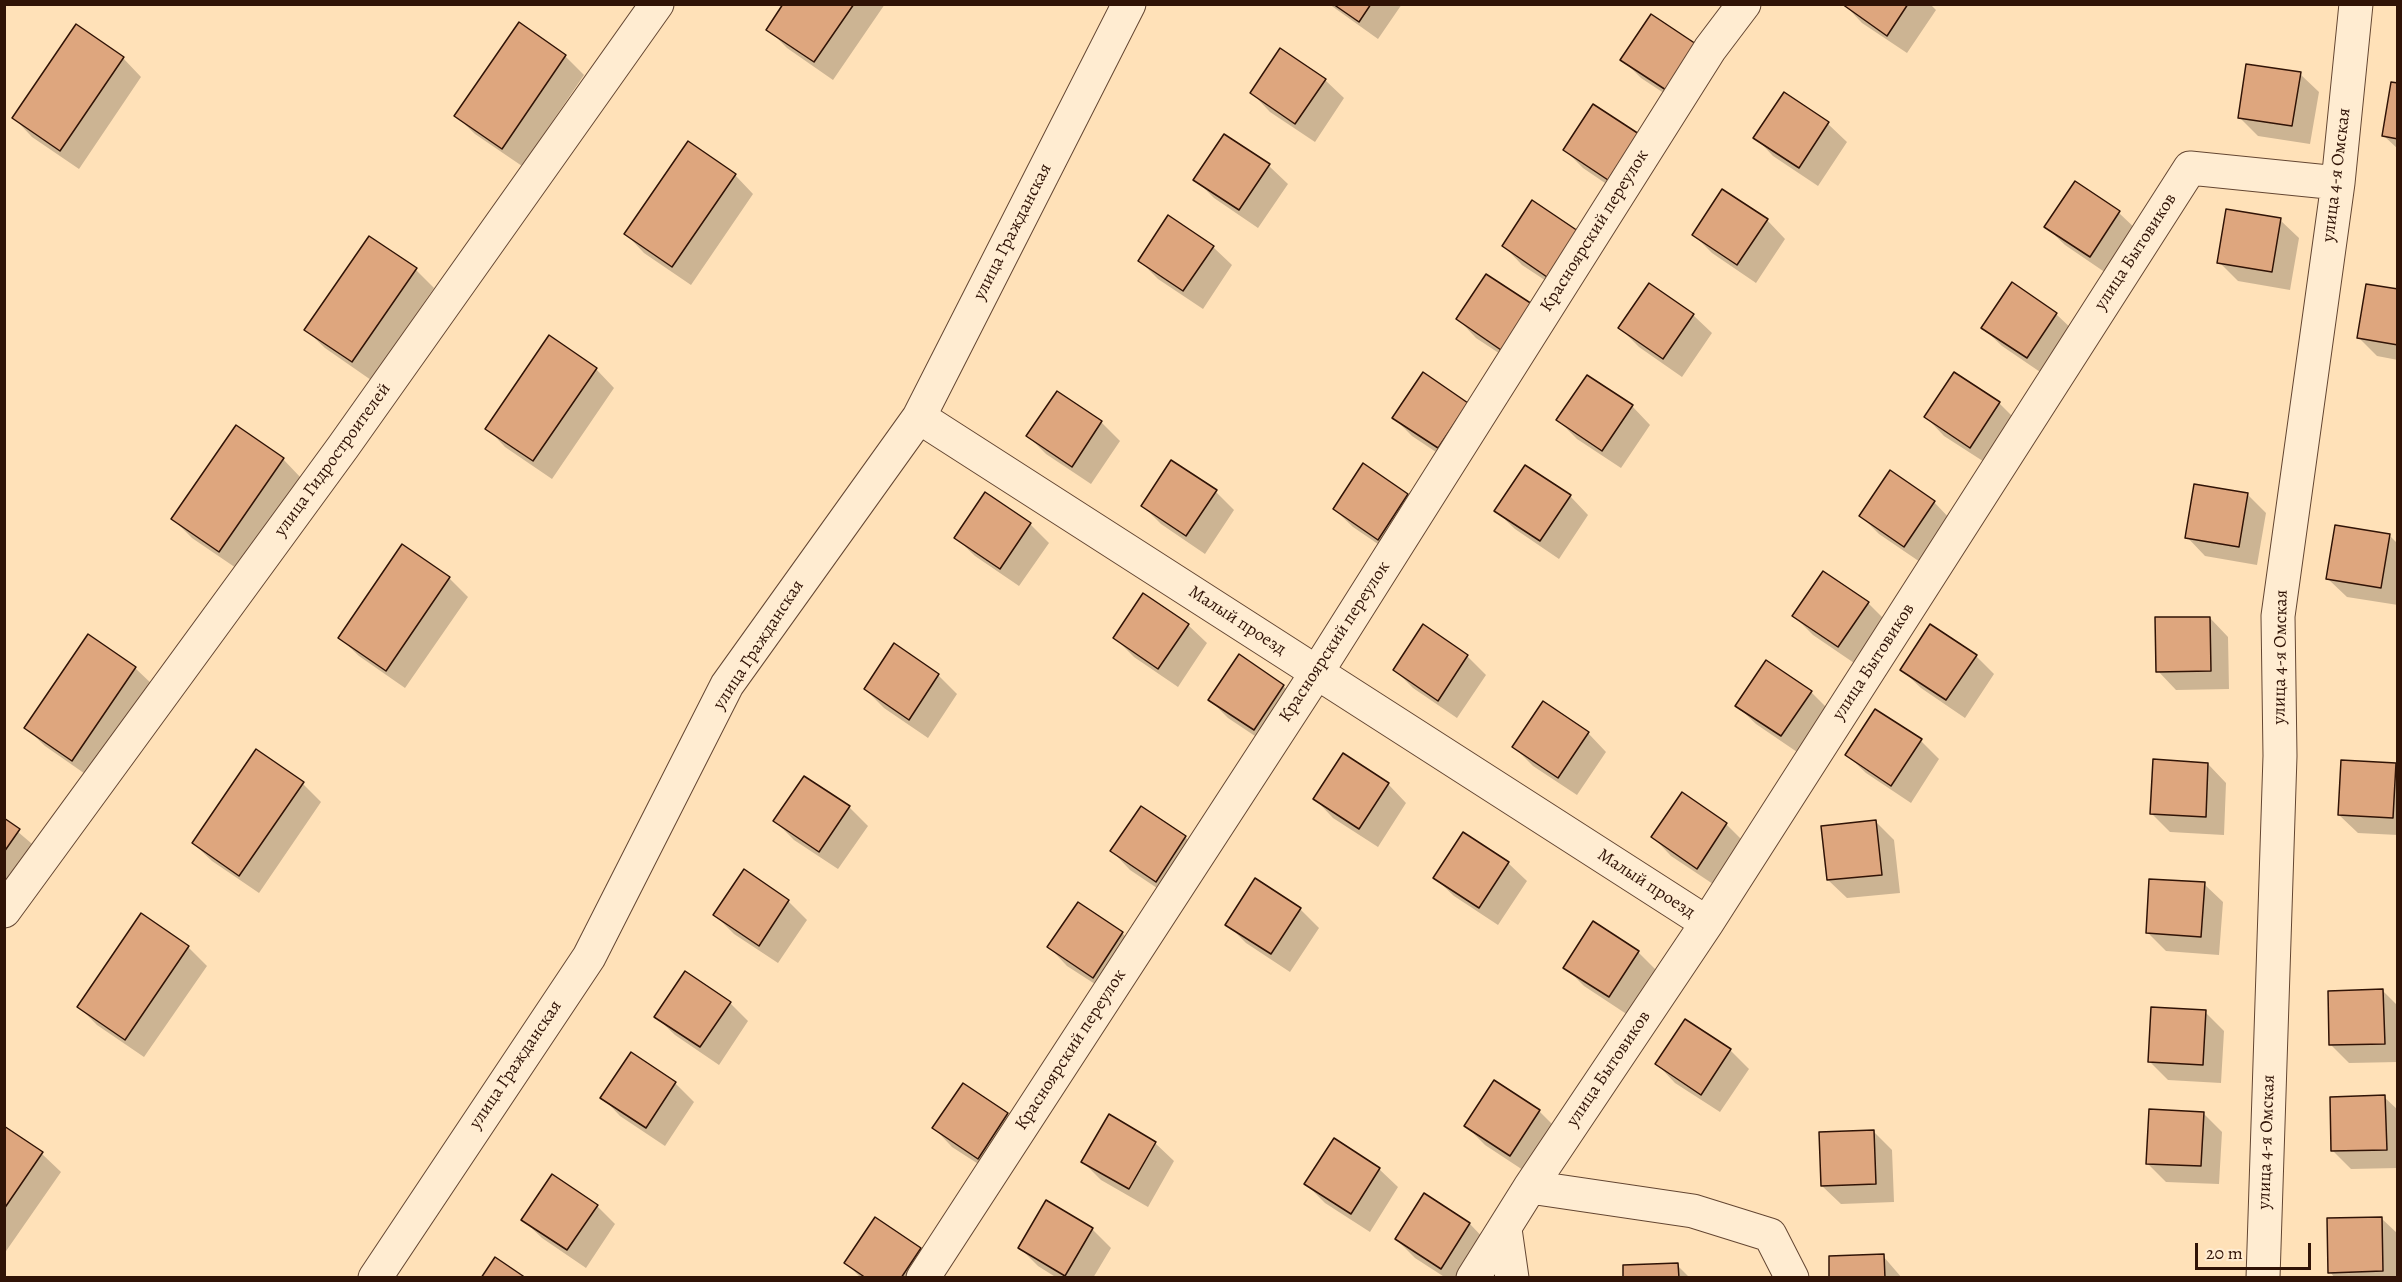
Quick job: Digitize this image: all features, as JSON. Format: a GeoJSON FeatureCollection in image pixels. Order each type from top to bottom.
{"type":"FeatureCollection","features":[{"type":"Feature","properties":{"kind":"street","name":"улица Гидростроителей"},"geometry":{"type":"LineString","coordinates":[[4,911],[343,447],[596,94],[657,4]]}},
{"type":"Feature","properties":{"kind":"street","name":"улица Гражданская"},"geometry":{"type":"LineString","coordinates":[[375,1278],[589,957],[728,685],[919,417],[1129,4]]}},
{"type":"Feature","properties":{"kind":"street","name":"Красноярский переулок"},"geometry":{"type":"LineString","coordinates":[[923,1278],[1317,672],[1704,59],[1744,4]]}},
{"type":"Feature","properties":{"kind":"street","name":"улица 4-я Омская"},"geometry":{"type":"LineString","coordinates":[[2262,1278],[2280,756],[2278,616],[2338,183],[2356,4]]}},
{"type":"Feature","properties":{"kind":"street","name":"улица Бытовиков"},"geometry":{"type":"LineString","coordinates":[[1473,1278],[1530,1187],[1707,923],[2190,168],[2338,183]]}},
{"type":"Feature","properties":{"kind":"street","name":"Малый проезд"},"geometry":{"type":"LineString","coordinates":[[919,417],[1707,923]]}},
{"type":"Feature","properties":{"kind":"street"},"geometry":{"type":"LineString","coordinates":[[1530,1187],[1693,1211],[1770,1235],[1792,1278]]}},
{"type":"Feature","properties":{"kind":"street"},"geometry":{"type":"LineString","coordinates":[[1505,1229],[1512,1278]]}},
{"type":"Feature","properties":{"kind":"building"},"geometry":{"type":"Polygon","coordinates":[[[783,4],[854,4],[814,62],[766,30],[783,4]]]}},
{"type":"Feature","properties":{"kind":"building"},"geometry":{"type":"Polygon","coordinates":[[[1333,4],[1371,4],[1359,22],[1333,4]]]}},
{"type":"Feature","properties":{"kind":"building"},"geometry":{"type":"Polygon","coordinates":[[[1842,4],[1908,4],[1887,36],[1842,4]]]}},
{"type":"Feature","properties":{"kind":"building"},"geometry":{"type":"Polygon","coordinates":[[[1651,14],[1696,44],[1666,90],[1620,60],[1651,14]]]}},
{"type":"Feature","properties":{"kind":"building"},"geometry":{"type":"Polygon","coordinates":[[[519,22],[566,55],[502,149],[454,116],[519,22]]]}},
{"type":"Feature","properties":{"kind":"building"},"geometry":{"type":"Polygon","coordinates":[[[76,24],[124,57],[60,151],[12,118],[76,24]]]}},
{"type":"Feature","properties":{"kind":"building"},"geometry":{"type":"Polygon","coordinates":[[[1280,48],[1326,79],[1295,124],[1250,93],[1280,48]]]}},
{"type":"Feature","properties":{"kind":"building"},"geometry":{"type":"Polygon","coordinates":[[[2246,64],[2301,72],[2292,126],[2238,118],[2246,64]]]}},
{"type":"Feature","properties":{"kind":"building"},"geometry":{"type":"Polygon","coordinates":[[[2391,82],[2398,83],[2398,139],[2382,136],[2391,82]]]}},
{"type":"Feature","properties":{"kind":"building"},"geometry":{"type":"Polygon","coordinates":[[[1784,92],[1829,122],[1799,168],[1753,138],[1784,92]]]}},
{"type":"Feature","properties":{"kind":"building"},"geometry":{"type":"Polygon","coordinates":[[[1593,104],[1639,134],[1608,180],[1563,150],[1593,104]]]}},
{"type":"Feature","properties":{"kind":"building"},"geometry":{"type":"Polygon","coordinates":[[[1224,134],[1270,164],[1239,210],[1193,180],[1224,134]]]}},
{"type":"Feature","properties":{"kind":"building"},"geometry":{"type":"Polygon","coordinates":[[[688,141],[736,174],[672,267],[624,234],[688,141]]]}},
{"type":"Feature","properties":{"kind":"building"},"geometry":{"type":"Polygon","coordinates":[[[2075,181],[2120,211],[2090,257],[2044,227],[2075,181]]]}},
{"type":"Feature","properties":{"kind":"building"},"geometry":{"type":"Polygon","coordinates":[[[1722,189],[1768,219],[1737,265],[1692,235],[1722,189]]]}},
{"type":"Feature","properties":{"kind":"building"},"geometry":{"type":"Polygon","coordinates":[[[1532,200],[1578,231],[1547,277],[1502,246],[1532,200]]]}},
{"type":"Feature","properties":{"kind":"building"},"geometry":{"type":"Polygon","coordinates":[[[2226,209],[2281,218],[2272,272],[2217,263],[2226,209]]]}},
{"type":"Feature","properties":{"kind":"building"},"geometry":{"type":"Polygon","coordinates":[[[1168,215],[1214,246],[1183,291],[1138,261],[1168,215]]]}},
{"type":"Feature","properties":{"kind":"building"},"geometry":{"type":"Polygon","coordinates":[[[369,236],[417,268],[352,362],[304,330],[369,236]]]}},
{"type":"Feature","properties":{"kind":"building"},"geometry":{"type":"Polygon","coordinates":[[[1486,274],[1532,304],[1501,350],[1456,319],[1486,274]]]}},
{"type":"Feature","properties":{"kind":"building"},"geometry":{"type":"Polygon","coordinates":[[[2012,282],[2057,313],[2027,358],[1981,328],[2012,282]]]}},
{"type":"Feature","properties":{"kind":"building"},"geometry":{"type":"Polygon","coordinates":[[[1649,283],[1694,314],[1663,359],[1618,328],[1649,283]]]}},
{"type":"Feature","properties":{"kind":"building"},"geometry":{"type":"Polygon","coordinates":[[[2366,284],[2398,289],[2398,345],[2357,338],[2366,284]]]}},
{"type":"Feature","properties":{"kind":"building"},"geometry":{"type":"Polygon","coordinates":[[[549,335],[597,368],[533,461],[485,429],[549,335]]]}},
{"type":"Feature","properties":{"kind":"building"},"geometry":{"type":"Polygon","coordinates":[[[1423,372],[1468,403],[1438,448],[1392,418],[1423,372]]]}},
{"type":"Feature","properties":{"kind":"building"},"geometry":{"type":"Polygon","coordinates":[[[1954,372],[2000,402],[1970,448],[1924,417],[1954,372]]]}},
{"type":"Feature","properties":{"kind":"building"},"geometry":{"type":"Polygon","coordinates":[[[1587,375],[1633,405],[1602,451],[1556,420],[1587,375]]]}},
{"type":"Feature","properties":{"kind":"building"},"geometry":{"type":"Polygon","coordinates":[[[1057,391],[1102,421],[1072,467],[1026,436],[1057,391]]]}},
{"type":"Feature","properties":{"kind":"building"},"geometry":{"type":"Polygon","coordinates":[[[236,425],[284,458],[219,552],[171,519],[236,425]]]}},
{"type":"Feature","properties":{"kind":"building"},"geometry":{"type":"Polygon","coordinates":[[[1171,460],[1217,490],[1186,536],[1141,506],[1171,460]]]}},
{"type":"Feature","properties":{"kind":"building"},"geometry":{"type":"Polygon","coordinates":[[[1363,463],[1408,494],[1378,540],[1333,509],[1363,463]]]}},
{"type":"Feature","properties":{"kind":"building"},"geometry":{"type":"Polygon","coordinates":[[[1525,465],[1571,495],[1540,541],[1494,511],[1525,465]]]}},
{"type":"Feature","properties":{"kind":"building"},"geometry":{"type":"Polygon","coordinates":[[[1890,470],[1935,501],[1904,547],[1859,516],[1890,470]]]}},
{"type":"Feature","properties":{"kind":"building"},"geometry":{"type":"Polygon","coordinates":[[[2194,484],[2248,493],[2239,547],[2185,538],[2194,484]]]}},
{"type":"Feature","properties":{"kind":"building"},"geometry":{"type":"Polygon","coordinates":[[[985,492],[1031,523],[1000,569],[954,538],[985,492]]]}},
{"type":"Feature","properties":{"kind":"building"},"geometry":{"type":"Polygon","coordinates":[[[2335,525],[2390,534],[2381,588],[2326,579],[2335,525]]]}},
{"type":"Feature","properties":{"kind":"building"},"geometry":{"type":"Polygon","coordinates":[[[402,544],[450,577],[386,671],[338,638],[402,544]]]}},
{"type":"Feature","properties":{"kind":"building"},"geometry":{"type":"Polygon","coordinates":[[[1823,571],[1869,602],[1838,647],[1792,616],[1823,571]]]}},
{"type":"Feature","properties":{"kind":"building"},"geometry":{"type":"Polygon","coordinates":[[[1143,593],[1189,624],[1158,669],[1113,638],[1143,593]]]}},
{"type":"Feature","properties":{"kind":"building"},"geometry":{"type":"Polygon","coordinates":[[[2155,617],[2210,617],[2211,671],[2156,672],[2155,617]]]}},
{"type":"Feature","properties":{"kind":"building"},"geometry":{"type":"Polygon","coordinates":[[[1423,624],[1468,655],[1438,701],[1393,670],[1423,624]]]}},
{"type":"Feature","properties":{"kind":"building"},"geometry":{"type":"Polygon","coordinates":[[[1930,624],[1977,655],[1946,700],[1900,670],[1930,624]]]}},
{"type":"Feature","properties":{"kind":"building"},"geometry":{"type":"Polygon","coordinates":[[[88,634],[136,667],[72,761],[24,728],[88,634]]]}},
{"type":"Feature","properties":{"kind":"building"},"geometry":{"type":"Polygon","coordinates":[[[894,643],[939,674],[909,720],[864,689],[894,643]]]}},
{"type":"Feature","properties":{"kind":"building"},"geometry":{"type":"Polygon","coordinates":[[[1239,654],[1284,685],[1254,730],[1208,700],[1239,654]]]}},
{"type":"Feature","properties":{"kind":"building"},"geometry":{"type":"Polygon","coordinates":[[[1766,660],[1812,691],[1781,736],[1735,706],[1766,660]]]}},
{"type":"Feature","properties":{"kind":"building"},"geometry":{"type":"Polygon","coordinates":[[[1543,701],[1589,732],[1558,778],[1512,747],[1543,701]]]}},
{"type":"Feature","properties":{"kind":"building"},"geometry":{"type":"Polygon","coordinates":[[[1875,709],[1922,739],[1891,786],[1845,755],[1875,709]]]}},
{"type":"Feature","properties":{"kind":"building"},"geometry":{"type":"Polygon","coordinates":[[[256,749],[304,782],[239,876],[192,843],[256,749]]]}},
{"type":"Feature","properties":{"kind":"building"},"geometry":{"type":"Polygon","coordinates":[[[1343,753],[1389,783],[1359,829],[1313,799],[1343,753]]]}},
{"type":"Feature","properties":{"kind":"building"},"geometry":{"type":"Polygon","coordinates":[[[2153,759],[2208,763],[2206,817],[2150,814],[2153,759]]]}},
{"type":"Feature","properties":{"kind":"building"},"geometry":{"type":"Polygon","coordinates":[[[2341,760],[2396,763],[2393,818],[2338,815],[2341,760]]]}},
{"type":"Feature","properties":{"kind":"building"},"geometry":{"type":"Polygon","coordinates":[[[804,776],[850,806],[819,852],[773,821],[804,776]]]}},
{"type":"Feature","properties":{"kind":"building"},"geometry":{"type":"Polygon","coordinates":[[[1682,792],[1727,823],[1697,869],[1651,837],[1682,792]]]}},
{"type":"Feature","properties":{"kind":"building"},"geometry":{"type":"Polygon","coordinates":[[[1141,806],[1186,836],[1156,882],[1110,851],[1141,806]]]}},
{"type":"Feature","properties":{"kind":"building"},"geometry":{"type":"Polygon","coordinates":[[[4,818],[20,829],[4,852],[4,818]]]}},
{"type":"Feature","properties":{"kind":"building"},"geometry":{"type":"Polygon","coordinates":[[[1876,820],[1882,875],[1827,880],[1821,826],[1876,820]]]}},
{"type":"Feature","properties":{"kind":"building"},"geometry":{"type":"Polygon","coordinates":[[[1463,832],[1509,862],[1479,908],[1433,878],[1463,832]]]}},
{"type":"Feature","properties":{"kind":"building"},"geometry":{"type":"Polygon","coordinates":[[[744,869],[789,900],[759,946],[713,915],[744,869]]]}},
{"type":"Feature","properties":{"kind":"building"},"geometry":{"type":"Polygon","coordinates":[[[1255,878],[1301,908],[1271,954],[1225,925],[1255,878]]]}},
{"type":"Feature","properties":{"kind":"building"},"geometry":{"type":"Polygon","coordinates":[[[2149,879],[2205,882],[2201,937],[2146,933],[2149,879]]]}},
{"type":"Feature","properties":{"kind":"building"},"geometry":{"type":"Polygon","coordinates":[[[1078,902],[1123,932],[1093,978],[1047,947],[1078,902]]]}},
{"type":"Feature","properties":{"kind":"building"},"geometry":{"type":"Polygon","coordinates":[[[141,913],[189,946],[125,1040],[77,1007],[141,913]]]}},
{"type":"Feature","properties":{"kind":"building"},"geometry":{"type":"Polygon","coordinates":[[[1593,921],[1639,951],[1609,997],[1563,968],[1593,921]]]}},
{"type":"Feature","properties":{"kind":"building"},"geometry":{"type":"Polygon","coordinates":[[[685,971],[731,1002],[700,1047],[654,1017],[685,971]]]}},
{"type":"Feature","properties":{"kind":"building"},"geometry":{"type":"Polygon","coordinates":[[[2383,989],[2385,1044],[2329,1045],[2328,991],[2383,989]]]}},
{"type":"Feature","properties":{"kind":"building"},"geometry":{"type":"Polygon","coordinates":[[[2151,1007],[2206,1010],[2203,1065],[2148,1062],[2151,1007]]]}},
{"type":"Feature","properties":{"kind":"building"},"geometry":{"type":"Polygon","coordinates":[[[1685,1019],[1731,1049],[1701,1095],[1655,1064],[1685,1019]]]}},
{"type":"Feature","properties":{"kind":"building"},"geometry":{"type":"Polygon","coordinates":[[[631,1052],[676,1082],[646,1128],[600,1098],[631,1052]]]}},
{"type":"Feature","properties":{"kind":"building"},"geometry":{"type":"Polygon","coordinates":[[[1494,1080],[1540,1110],[1510,1156],[1464,1126],[1494,1080]]]}},
{"type":"Feature","properties":{"kind":"building"},"geometry":{"type":"Polygon","coordinates":[[[963,1083],[1008,1113],[978,1159],[932,1128],[963,1083]]]}},
{"type":"Feature","properties":{"kind":"building"},"geometry":{"type":"Polygon","coordinates":[[[2385,1095],[2387,1150],[2331,1151],[2330,1097],[2385,1095]]]}},
{"type":"Feature","properties":{"kind":"building"},"geometry":{"type":"Polygon","coordinates":[[[2149,1109],[2204,1112],[2201,1166],[2146,1164],[2149,1109]]]}},
{"type":"Feature","properties":{"kind":"building"},"geometry":{"type":"Polygon","coordinates":[[[1109,1114],[1156,1142],[1129,1189],[1081,1162],[1109,1114]]]}},
{"type":"Feature","properties":{"kind":"building"},"geometry":{"type":"Polygon","coordinates":[[[4,1126],[43,1152],[4,1209],[4,1126]]]}},
{"type":"Feature","properties":{"kind":"building"},"geometry":{"type":"Polygon","coordinates":[[[1874,1130],[1876,1184],[1821,1186],[1819,1132],[1874,1130]]]}},
{"type":"Feature","properties":{"kind":"building"},"geometry":{"type":"Polygon","coordinates":[[[1334,1138],[1380,1168],[1351,1214],[1304,1184],[1334,1138]]]}},
{"type":"Feature","properties":{"kind":"building"},"geometry":{"type":"Polygon","coordinates":[[[552,1174],[598,1205],[567,1250],[521,1220],[552,1174]]]}},
{"type":"Feature","properties":{"kind":"building"},"geometry":{"type":"Polygon","coordinates":[[[1424,1193],[1470,1223],[1441,1269],[1395,1239],[1424,1193]]]}},
{"type":"Feature","properties":{"kind":"building"},"geometry":{"type":"Polygon","coordinates":[[[1046,1200],[1093,1228],[1065,1276],[1018,1248],[1046,1200]]]}},
{"type":"Feature","properties":{"kind":"building"},"geometry":{"type":"Polygon","coordinates":[[[875,1217],[921,1248],[901,1278],[866,1278],[844,1263],[875,1217]]]}},
{"type":"Feature","properties":{"kind":"building"},"geometry":{"type":"Polygon","coordinates":[[[2382,1217],[2383,1271],[2328,1273],[2327,1218],[2382,1217]]]}},
{"type":"Feature","properties":{"kind":"building"},"geometry":{"type":"Polygon","coordinates":[[[1884,1254],[1885,1278],[1829,1278],[1829,1256],[1884,1254]]]}},
{"type":"Feature","properties":{"kind":"building"},"geometry":{"type":"Polygon","coordinates":[[[495,1257],[526,1278],[481,1278],[495,1257]]]}},
{"type":"Feature","properties":{"kind":"building"},"geometry":{"type":"Polygon","coordinates":[[[1678,1263],[1679,1278],[1623,1278],[1623,1265],[1678,1263]]]}}]}
